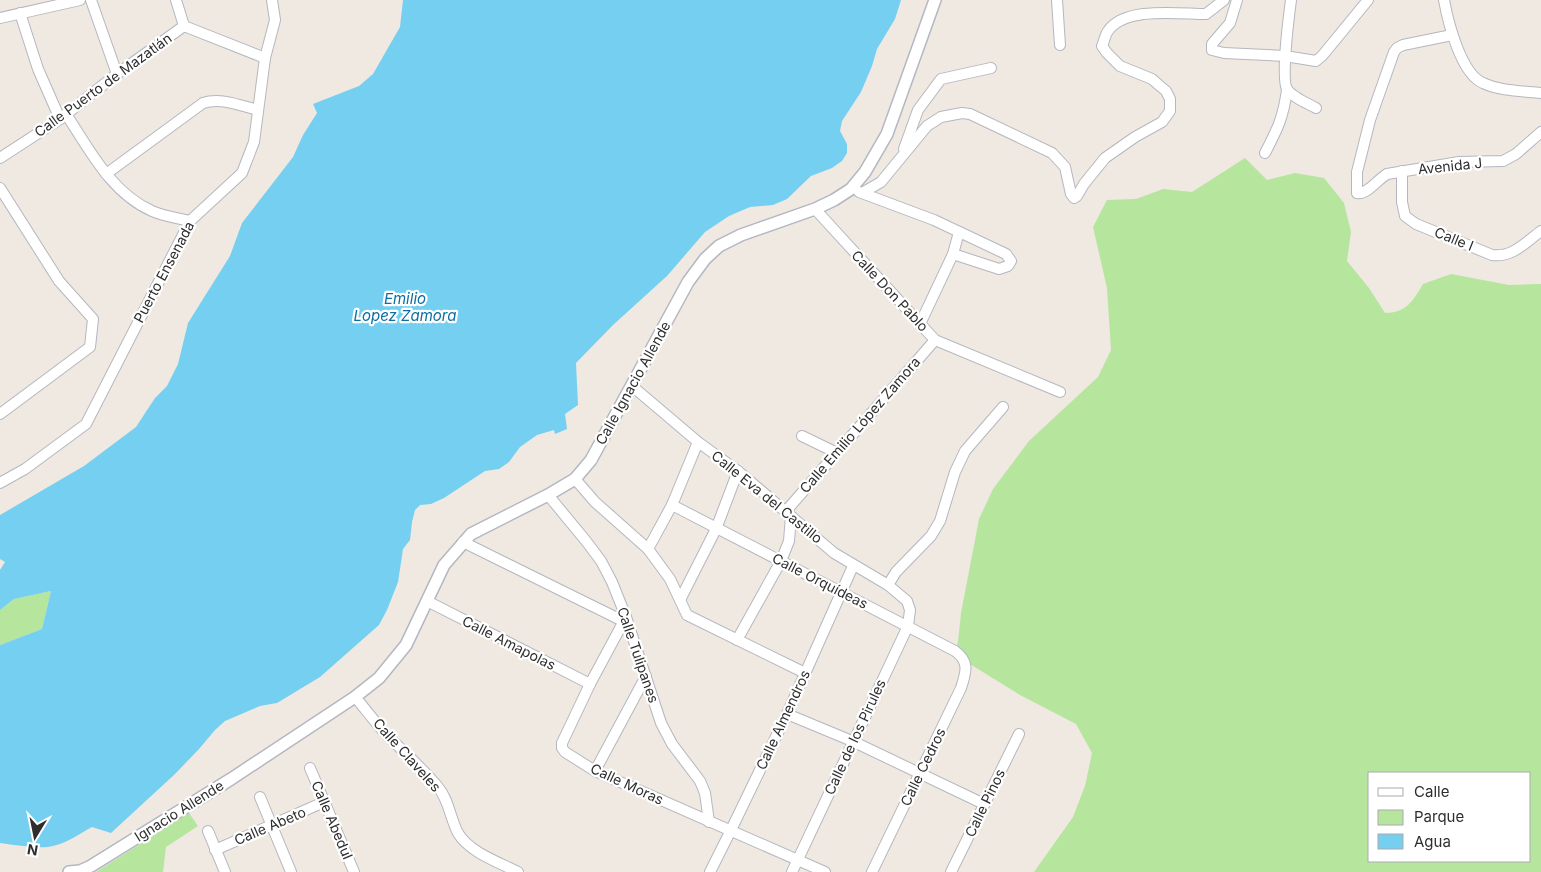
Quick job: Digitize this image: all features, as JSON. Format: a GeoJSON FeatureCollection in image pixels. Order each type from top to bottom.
{"type":"FeatureCollection","features":[{"type":"Feature","properties":{"kind":"street"},"geometry":{"type":"LineString","coordinates":[[0,18],[80,0]]}},
{"type":"Feature","properties":{"kind":"street"},"geometry":{"type":"LineString","coordinates":[[92,0],[118,74]]}},
{"type":"Feature","properties":{"kind":"street"},"geometry":{"type":"LineString","coordinates":[[176,0],[184,26]]}},
{"type":"Feature","properties":{"kind":"street","name":"Puerto Ensenada"},"geometry":{"type":"LineString","coordinates":[[0,483],[25,469],[86,424],[190,220],[242,173],[254,142],[264,58],[275,20],[272,0]]}},
{"type":"Feature","properties":{"kind":"street","name":"Calle Ignacio Allende"},"geometry":{"type":"LineString","coordinates":[[286,742],[355,698],[394,661],[406,645],[444,565],[471,534],[548,495],[575,479],[591,460],[688,282],[705,259],[719,246],[741,235],[815,209],[856,191],[887,134],[935,0]]}},
{"type":"Feature","properties":{"kind":"street"},"geometry":{"type":"LineString","coordinates":[[1057,0],[1060,45]]}},
{"type":"Feature","properties":{"kind":"street"},"geometry":{"type":"LineString","coordinates":[[856,191],[881,182],[927,126],[941,117],[962,113],[970,114],[1052,153],[1065,167],[1071,194],[1074,198],[1105,158],[1135,136],[1162,122],[1170,111],[1170,99],[1160,86],[1152,79],[1120,66],[1106,53],[1102,46],[1108,31],[1122,20],[1147,13],[1206,14],[1224,0]]}},
{"type":"Feature","properties":{"kind":"street"},"geometry":{"type":"LineString","coordinates":[[1237,0],[1230,23],[1212,44],[1212,50],[1224,53],[1285,56],[1316,61],[1368,0]]}},
{"type":"Feature","properties":{"kind":"street"},"geometry":{"type":"LineString","coordinates":[[1265,152],[1281,122],[1284,111],[1287,90],[1285,85],[1285,56],[1291,0]]}},
{"type":"Feature","properties":{"kind":"street"},"geometry":{"type":"LineString","coordinates":[[1444,0],[1452,35],[1468,69],[1481,83],[1496,88],[1541,93]]}},
{"type":"Feature","properties":{"kind":"street"},"geometry":{"type":"LineString","coordinates":[[20,13],[38,69],[63,116],[106,174],[142,206],[154,212],[190,220]]}},
{"type":"Feature","properties":{"kind":"street","name":"Calle Puerto de Mazatlán"},"geometry":{"type":"LineString","coordinates":[[0,158],[63,116],[184,26],[264,58]]}},
{"type":"Feature","properties":{"kind":"street","name":"Avenida J"},"geometry":{"type":"LineString","coordinates":[[1452,35],[1402,45],[1394,52],[1370,120],[1357,172],[1356,193],[1362,194],[1366,192],[1378,179],[1387,174],[1459,162],[1503,161],[1516,154],[1541,132]]}},
{"type":"Feature","properties":{"kind":"street"},"geometry":{"type":"LineString","coordinates":[[901,157],[918,110],[941,79],[991,68]]}},
{"type":"Feature","properties":{"kind":"street"},"geometry":{"type":"LineString","coordinates":[[1287,90],[1316,108]]}},
{"type":"Feature","properties":{"kind":"street"},"geometry":{"type":"LineString","coordinates":[[106,174],[204,103],[219,100],[258,110]]}},
{"type":"Feature","properties":{"kind":"street","name":"Calle I"},"geometry":{"type":"LineString","coordinates":[[1402,171],[1402,202],[1406,216],[1416,224],[1492,255],[1502,256],[1511,253],[1541,231]]}},
{"type":"Feature","properties":{"kind":"street"},"geometry":{"type":"LineString","coordinates":[[0,188],[59,281],[93,319],[90,348],[0,414]]}},
{"type":"Feature","properties":{"kind":"street"},"geometry":{"type":"LineString","coordinates":[[856,191],[934,220],[1006,254],[1011,261],[1008,266],[999,269],[953,254]]}},
{"type":"Feature","properties":{"kind":"street","name":"Calle Don Pablo"},"geometry":{"type":"LineString","coordinates":[[815,209],[935,340],[1060,392]]}},
{"type":"Feature","properties":{"kind":"street"},"geometry":{"type":"LineString","coordinates":[[920,324],[953,254],[959,232]]}},
{"type":"Feature","properties":{"kind":"street","name":"Calle Emilio López Zamora"},"geometry":{"type":"LineString","coordinates":[[789,513],[837,453],[935,340]]}},
{"type":"Feature","properties":{"kind":"street","name":"Calle Eva del Castillo"},"geometry":{"type":"LineString","coordinates":[[632,386],[698,442],[738,471],[789,513],[834,553],[888,585],[907,601]]}},
{"type":"Feature","properties":{"kind":"street"},"geometry":{"type":"LineString","coordinates":[[888,585],[896,572],[932,536],[940,521],[955,472],[965,451],[1003,406]]}},
{"type":"Feature","properties":{"kind":"street"},"geometry":{"type":"LineString","coordinates":[[802,436],[837,453]]}},
{"type":"Feature","properties":{"kind":"street"},"geometry":{"type":"LineString","coordinates":[[648,549],[672,505],[698,442]]}},
{"type":"Feature","properties":{"kind":"street"},"geometry":{"type":"LineString","coordinates":[[680,600],[716,530],[738,471]]}},
{"type":"Feature","properties":{"kind":"street"},"geometry":{"type":"LineString","coordinates":[[575,479],[594,502],[648,549],[670,579],[688,614],[805,673]]}},
{"type":"Feature","properties":{"kind":"street","name":"Calle Tulipanes"},"geometry":{"type":"LineString","coordinates":[[548,495],[586,541],[612,582],[661,723],[672,744],[700,781],[705,793],[709,822]]}},
{"type":"Feature","properties":{"kind":"street","name":"Calle Orquídeas"},"geometry":{"type":"LineString","coordinates":[[672,505],[716,530],[781,561],[955,651],[965,661]]}},
{"type":"Feature","properties":{"kind":"street"},"geometry":{"type":"LineString","coordinates":[[737,640],[781,561],[789,541],[789,513]]}},
{"type":"Feature","properties":{"kind":"street"},"geometry":{"type":"LineString","coordinates":[[463,542],[624,619]]}},
{"type":"Feature","properties":{"kind":"street","name":"Calle Almendros"},"geometry":{"type":"LineString","coordinates":[[710,872],[787,714],[853,566]]}},
{"type":"Feature","properties":{"kind":"street","name":"Calle Amapolas"},"geometry":{"type":"LineString","coordinates":[[427,601],[590,684]]}},
{"type":"Feature","properties":{"kind":"street","name":"Calle de los Pirules"},"geometry":{"type":"LineString","coordinates":[[792,872],[852,741],[908,626],[910,610],[907,601]]}},
{"type":"Feature","properties":{"kind":"street","name":"Calle Moras"},"geometry":{"type":"LineString","coordinates":[[624,619],[562,743],[562,748],[565,752],[595,771],[825,872]]}},
{"type":"Feature","properties":{"kind":"street","name":"Calle Cedros"},"geometry":{"type":"LineString","coordinates":[[872,872],[961,688],[966,672],[965,661]]}},
{"type":"Feature","properties":{"kind":"street"},"geometry":{"type":"LineString","coordinates":[[595,771],[646,676]]}},
{"type":"Feature","properties":{"kind":"street","name":"Calle Claveles"},"geometry":{"type":"LineString","coordinates":[[355,698],[392,740],[420,765],[440,790],[451,812],[458,833],[470,846],[489,858],[518,872]]}},
{"type":"Feature","properties":{"kind":"street"},"geometry":{"type":"LineString","coordinates":[[787,714],[920,772],[984,804]]}},
{"type":"Feature","properties":{"kind":"street","name":"Calle Pinos"},"geometry":{"type":"LineString","coordinates":[[951,872],[1020,734]]}},
{"type":"Feature","properties":{"kind":"street","name":"Ignacio Allende"},"geometry":{"type":"LineString","coordinates":[[75,872],[91,866],[286,742]]}},
{"type":"Feature","properties":{"kind":"street","name":"Calle Abedul"},"geometry":{"type":"LineString","coordinates":[[310,768],[354,872]]}},
{"type":"Feature","properties":{"kind":"street"},"geometry":{"type":"LineString","coordinates":[[260,796],[291,872]]}},
{"type":"Feature","properties":{"kind":"street","name":"Calle Abeto"},"geometry":{"type":"LineString","coordinates":[[215,850],[324,802]]}},
{"type":"Feature","properties":{"kind":"street"},"geometry":{"type":"LineString","coordinates":[[208,831],[225,872]]}},
{"type":"Feature","properties":{"kind":"green space"},"geometry":{"type":"Polygon","coordinates":[[[1245,158],[1267,180],[1295,173],[1324,178],[1344,203],[1351,232],[1347,261],[1369,288],[1385,313],[1398,311],[1408,305],[1423,284],[1451,274],[1509,285],[1541,284],[1541,872],[1034,872],[1073,817],[1085,786],[1092,753],[1076,724],[1020,695],[965,661],[955,651],[958,642],[961,613],[979,519],[993,489],[1029,441],[1098,377],[1111,350],[1107,288],[1093,227],[1107,200],[1136,199],[1163,189],[1192,192],[1245,158]]]}},
{"type":"Feature","properties":{"kind":"green space"},"geometry":{"type":"Polygon","coordinates":[[[51,591],[42,629],[0,645],[0,610],[14,599],[51,591]]]}},
{"type":"Feature","properties":{"kind":"green space"},"geometry":{"type":"Polygon","coordinates":[[[189,813],[198,826],[166,847],[163,872],[96,872],[189,813]]]}},
{"type":"Feature","properties":{"kind":"water","name":"Emilio Lopez Zamora"},"geometry":{"type":"Polygon","coordinates":[[[403,0],[901,0],[895,19],[877,49],[861,92],[842,121],[840,131],[847,144],[847,153],[842,161],[832,168],[811,176],[787,199],[773,205],[750,207],[729,216],[705,232],[667,276],[613,325],[576,363],[578,405],[565,414],[567,429],[555,434],[554,430],[537,435],[520,447],[509,462],[499,469],[485,471],[444,498],[431,504],[420,505],[415,510],[410,540],[403,549],[398,582],[379,625],[320,677],[277,703],[260,706],[225,721],[175,774],[111,833],[92,827],[66,842],[48,847],[0,843],[0,645],[42,629],[51,591],[14,599],[0,610],[0,570],[5,562],[0,559],[0,515],[84,466],[136,427],[155,398],[167,386],[178,364],[188,323],[230,256],[242,223],[293,157],[303,135],[317,113],[313,104],[359,86],[373,74],[400,27],[403,0]]]}}]}
